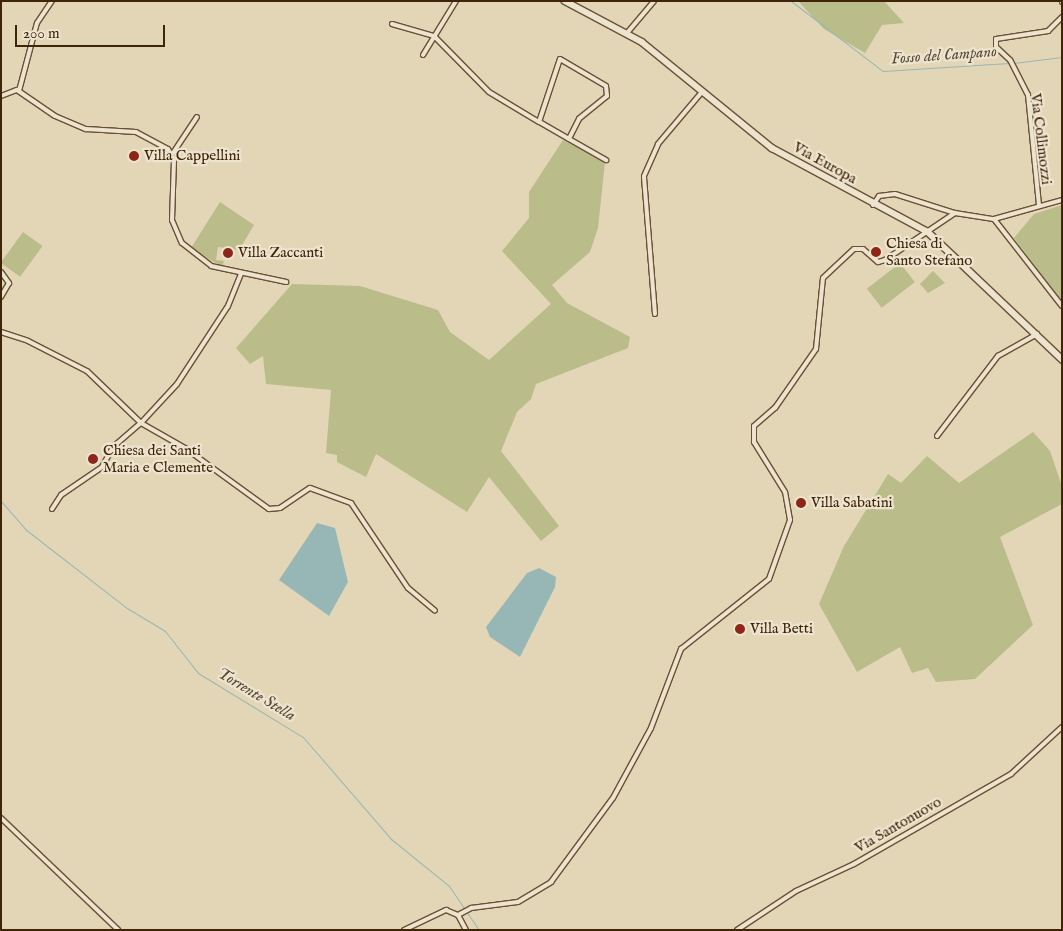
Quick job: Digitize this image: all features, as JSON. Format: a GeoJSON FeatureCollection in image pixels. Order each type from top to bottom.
{"type":"FeatureCollection","features":[{"type":"Feature","properties":{"kind":"main road","name":"Via Europa"},"geometry":{"type":"LineString","coordinates":[[565,1],[627,33],[757,138],[873,205],[928,232],[1062,359]]}},
{"type":"Feature","properties":{"kind":"street"},"geometry":{"type":"LineString","coordinates":[[19,91],[37,23],[52,1]]}},
{"type":"Feature","properties":{"kind":"street"},"geometry":{"type":"LineString","coordinates":[[423,55],[456,1]]}},
{"type":"Feature","properties":{"kind":"street"},"geometry":{"type":"LineString","coordinates":[[627,33],[654,1]]}},
{"type":"Feature","properties":{"kind":"street","name":"Via Collimozzi"},"geometry":{"type":"LineString","coordinates":[[1039,205],[1031,163],[1028,95],[1010,60],[996,48],[996,38],[1048,31],[1062,17]]}},
{"type":"Feature","properties":{"kind":"street"},"geometry":{"type":"LineString","coordinates":[[392,24],[434,36],[489,92],[606,160]]}},
{"type":"Feature","properties":{"kind":"street"},"geometry":{"type":"LineString","coordinates":[[539,122],[557,62],[563,59],[604,84],[608,94],[579,119],[569,139]]}},
{"type":"Feature","properties":{"kind":"street"},"geometry":{"type":"LineString","coordinates":[[1,96],[19,91]]}},
{"type":"Feature","properties":{"kind":"street"},"geometry":{"type":"LineString","coordinates":[[19,91],[55,116],[86,129],[141,133],[173,153]]}},
{"type":"Feature","properties":{"kind":"street"},"geometry":{"type":"LineString","coordinates":[[655,314],[644,176],[658,144],[702,92]]}},
{"type":"Feature","properties":{"kind":"street"},"geometry":{"type":"LineString","coordinates":[[197,117],[173,153],[172,215],[178,237],[207,264],[241,274],[286,282]]}},
{"type":"Feature","properties":{"kind":"street"},"geometry":{"type":"LineString","coordinates":[[873,205],[879,196],[895,194],[955,213],[994,219],[1062,200]]}},
{"type":"Feature","properties":{"kind":"street"},"geometry":{"type":"LineString","coordinates":[[404,930],[438,911],[460,914],[471,908],[507,905],[535,895],[551,882],[613,798],[651,728],[681,649],[766,584],[790,520],[785,492],[754,442],[754,426],[776,408],[816,349],[823,278],[838,260],[859,248],[878,262],[885,260],[955,213]]}},
{"type":"Feature","properties":{"kind":"street"},"geometry":{"type":"LineString","coordinates":[[994,219],[1062,306]]}},
{"type":"Feature","properties":{"kind":"street"},"geometry":{"type":"LineString","coordinates":[[1,272],[10,283],[1,297]]}},
{"type":"Feature","properties":{"kind":"street"},"geometry":{"type":"LineString","coordinates":[[52,509],[61,495],[102,467],[113,447],[141,423],[177,384],[228,306],[241,274]]}},
{"type":"Feature","properties":{"kind":"street"},"geometry":{"type":"LineString","coordinates":[[1,332],[28,341],[87,371],[141,423],[185,448],[269,508],[280,508],[310,488],[351,503],[408,588],[435,611]]}},
{"type":"Feature","properties":{"kind":"street"},"geometry":{"type":"LineString","coordinates":[[937,436],[998,356],[1037,334]]}},
{"type":"Feature","properties":{"kind":"street","name":"Via Santonuovo"},"geometry":{"type":"LineString","coordinates":[[737,930],[796,891],[854,864],[1011,774],[1062,727]]}},
{"type":"Feature","properties":{"kind":"street"},"geometry":{"type":"LineString","coordinates":[[1,818],[118,930]]}},
{"type":"Feature","properties":{"kind":"street"},"geometry":{"type":"LineString","coordinates":[[460,914],[466,930]]}},
{"type":"Feature","properties":{"kind":"green space"},"geometry":{"type":"Polygon","coordinates":[[[798,1],[884,1],[904,23],[882,25],[865,53],[824,29],[798,1]]]}},
{"type":"Feature","properties":{"kind":"green space"},"geometry":{"type":"Polygon","coordinates":[[[563,140],[605,162],[598,228],[590,252],[552,285],[567,303],[630,337],[628,348],[536,384],[531,399],[517,412],[501,451],[559,526],[541,541],[489,477],[467,512],[376,454],[366,477],[337,462],[337,455],[326,453],[331,390],[266,384],[263,356],[250,364],[236,348],[292,284],[360,286],[438,310],[450,332],[489,360],[551,304],[502,251],[529,218],[529,192],[563,140]]]}},
{"type":"Feature","properties":{"kind":"green space"},"geometry":{"type":"Polygon","coordinates":[[[220,202],[254,225],[239,250],[218,247],[216,260],[224,261],[222,267],[191,248],[220,202]]]}},
{"type":"Feature","properties":{"kind":"green space"},"geometry":{"type":"Polygon","coordinates":[[[1062,205],[1062,302],[1014,238],[1034,214],[1062,205]]]}},
{"type":"Feature","properties":{"kind":"green space"},"geometry":{"type":"Polygon","coordinates":[[[23,232],[42,246],[20,277],[1,262],[23,232]]]}},
{"type":"Feature","properties":{"kind":"green space"},"geometry":{"type":"Polygon","coordinates":[[[900,263],[915,282],[882,308],[867,289],[900,263]]]}},
{"type":"Feature","properties":{"kind":"green space"},"geometry":{"type":"Polygon","coordinates":[[[933,271],[945,283],[928,293],[920,284],[933,271]]]}},
{"type":"Feature","properties":{"kind":"green space"},"geometry":{"type":"Polygon","coordinates":[[[1033,432],[1050,451],[1062,486],[1062,504],[1000,537],[1033,625],[975,679],[936,682],[928,668],[912,673],[900,647],[857,672],[819,604],[844,546],[888,474],[901,483],[927,456],[959,483],[1033,432]]]}},
{"type":"Feature","properties":{"kind":"water"},"geometry":{"type":"Polygon","coordinates":[[[317,523],[335,528],[348,582],[329,616],[279,580],[317,523]]]}},
{"type":"Feature","properties":{"kind":"water"},"geometry":{"type":"Polygon","coordinates":[[[539,568],[556,577],[555,587],[520,657],[490,637],[486,627],[527,573],[539,568]]]}},
{"type":"Feature","properties":{"kind":"waterway","name":"Fosso del Campano"},"geometry":{"type":"LineString","coordinates":[[791,1],[883,71],[1009,63]]}},
{"type":"Feature","properties":{"kind":"waterway","name":"Fosso del Campano"},"geometry":{"type":"LineString","coordinates":[[1013,63],[1062,57]]}},
{"type":"Feature","properties":{"kind":"waterway","name":"Torrente Stella"},"geometry":{"type":"LineString","coordinates":[[1,501],[25,529],[127,608],[165,631],[198,673],[303,737],[391,839],[449,886],[479,930]]}},
{"type":"Feature","properties":{"kind":"place","name":"Villa Cappellini"},"geometry":{"type":"Point","coordinates":[134,156]}},
{"type":"Feature","properties":{"kind":"place","name":"Chiesa di Santo Stefano"},"geometry":{"type":"Point","coordinates":[876,252]}},
{"type":"Feature","properties":{"kind":"place","name":"Villa Zaccanti"},"geometry":{"type":"Point","coordinates":[228,253]}},
{"type":"Feature","properties":{"kind":"place","name":"Chiesa dei Santi Maria e Clemente"},"geometry":{"type":"Point","coordinates":[93,459]}},
{"type":"Feature","properties":{"kind":"place","name":"Villa Sabatini"},"geometry":{"type":"Point","coordinates":[801,503]}},
{"type":"Feature","properties":{"kind":"place","name":"Villa Betti"},"geometry":{"type":"Point","coordinates":[740,629]}}]}
